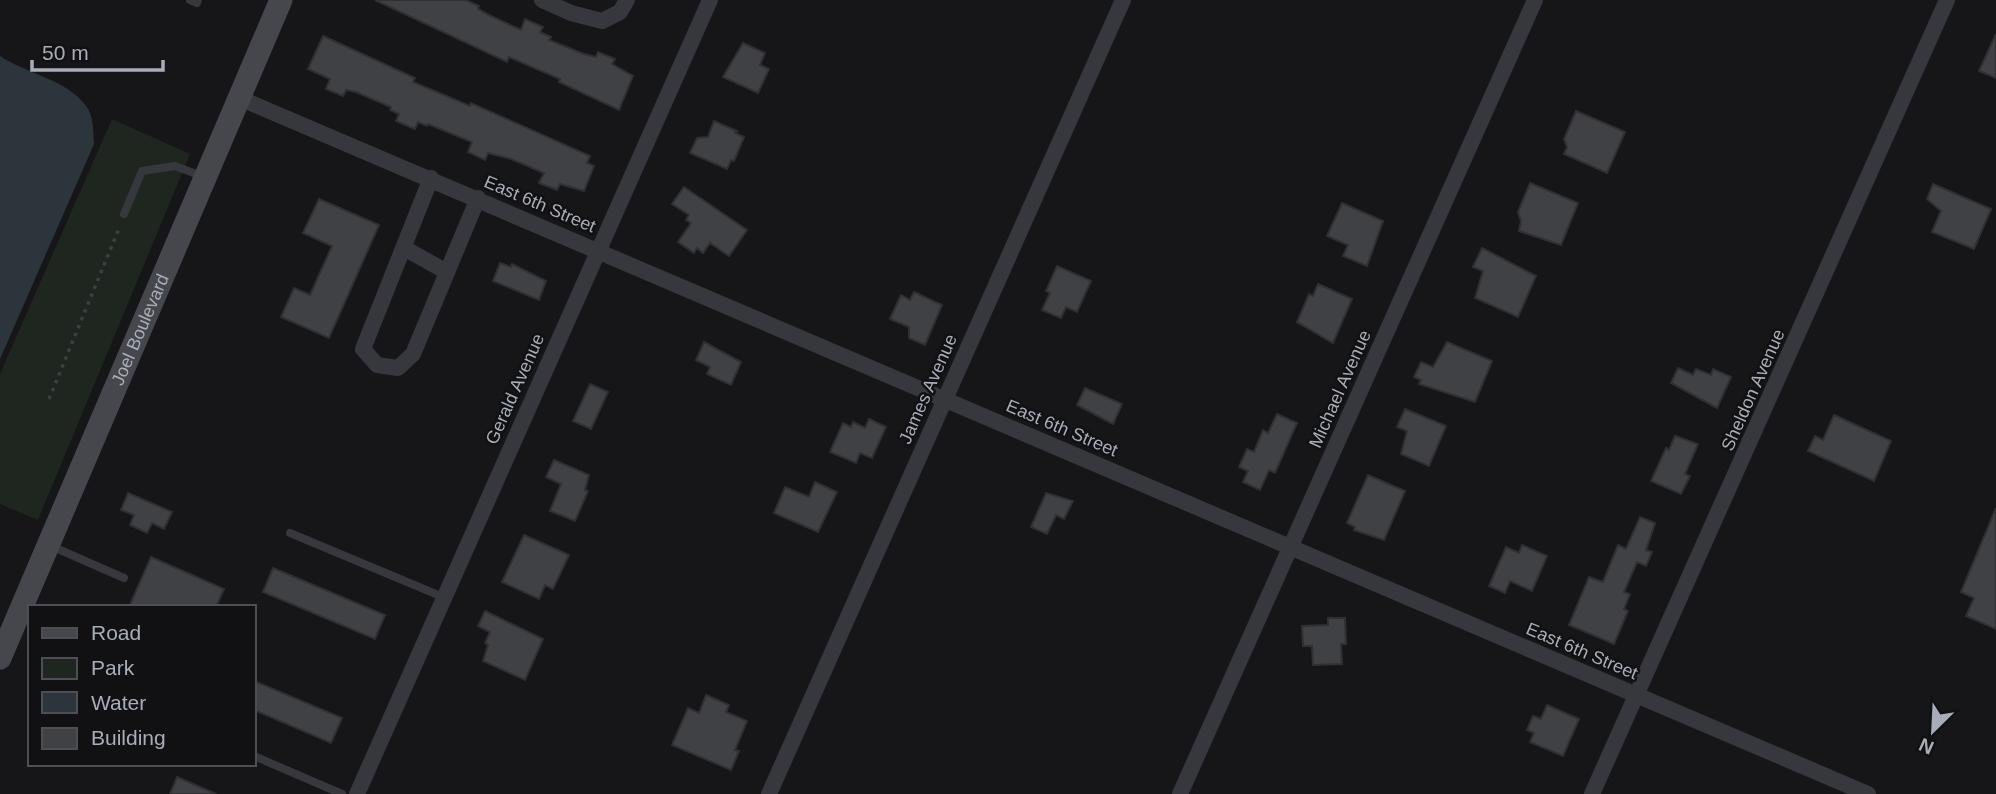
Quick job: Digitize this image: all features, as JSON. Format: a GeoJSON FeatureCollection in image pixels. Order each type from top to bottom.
{"type":"FeatureCollection","features":[{"type":"Feature","properties":{"kind":"main road","name":"Joel Boulevard"},"geometry":{"type":"LineString","coordinates":[[0,658],[281,0]]}},
{"type":"Feature","properties":{"kind":"street"},"geometry":{"type":"LineString","coordinates":[[542,0],[571,13],[602,21],[620,12],[627,0]]}},
{"type":"Feature","properties":{"kind":"street","name":"Gerald Avenue"},"geometry":{"type":"LineString","coordinates":[[356,794],[710,0]]}},
{"type":"Feature","properties":{"kind":"street","name":"James Avenue"},"geometry":{"type":"LineString","coordinates":[[769,794],[1123,0]]}},
{"type":"Feature","properties":{"kind":"street","name":"Michael Avenue"},"geometry":{"type":"LineString","coordinates":[[1180,794],[1535,0]]}},
{"type":"Feature","properties":{"kind":"street","name":"Sheldon Avenue"},"geometry":{"type":"LineString","coordinates":[[1592,794],[1947,0]]}},
{"type":"Feature","properties":{"kind":"street","name":"East 6th Street"},"geometry":{"type":"LineString","coordinates":[[239,98],[1868,794]]}},
{"type":"Feature","properties":{"kind":"street"},"geometry":{"type":"LineString","coordinates":[[431,178],[363,349],[377,365],[398,368],[413,354],[478,198]]}},
{"type":"Feature","properties":{"kind":"street"},"geometry":{"type":"LineString","coordinates":[[404,248],[447,272]]}},
{"type":"Feature","properties":{"kind":"lane"},"geometry":{"type":"LineString","coordinates":[[190,0],[197,3],[198,0]]}},
{"type":"Feature","properties":{"kind":"lane"},"geometry":{"type":"LineString","coordinates":[[124,214],[142,171],[176,166],[205,177]]}},
{"type":"Feature","properties":{"kind":"lane"},"geometry":{"type":"LineString","coordinates":[[290,533],[443,597]]}},
{"type":"Feature","properties":{"kind":"lane"},"geometry":{"type":"LineString","coordinates":[[48,545],[124,578]]}},
{"type":"Feature","properties":{"kind":"lane"},"geometry":{"type":"LineString","coordinates":[[256,757],[342,794]]}},
{"type":"Feature","properties":{"kind":"path"},"geometry":{"type":"LineString","coordinates":[[48,399],[124,214]]}},
{"type":"Feature","properties":{"kind":"green space"},"geometry":{"type":"Polygon","coordinates":[[[112,119],[190,154],[38,520],[0,504],[0,374],[112,119]]]}},
{"type":"Feature","properties":{"kind":"water"},"geometry":{"type":"Polygon","coordinates":[[[0,56],[57,83],[78,97],[90,114],[94,144],[0,359],[0,56]]]}},
{"type":"Feature","properties":{"kind":"building"},"geometry":{"type":"Polygon","coordinates":[[[375,0],[466,0],[489,15],[521,30],[525,19],[543,27],[540,32],[551,37],[549,40],[584,54],[596,57],[598,52],[615,59],[612,64],[633,76],[619,110],[559,82],[560,79],[509,57],[507,62],[375,0]]]}},
{"type":"Feature","properties":{"kind":"building"},"geometry":{"type":"Polygon","coordinates":[[[1996,34],[1996,78],[1979,71],[1996,34]]]}},
{"type":"Feature","properties":{"kind":"building"},"geometry":{"type":"Polygon","coordinates":[[[323,36],[415,78],[413,82],[470,106],[471,103],[590,156],[587,163],[594,166],[584,191],[560,184],[557,190],[539,183],[544,173],[488,153],[485,160],[468,152],[472,142],[428,124],[427,126],[418,122],[415,129],[405,125],[396,121],[399,114],[390,110],[391,107],[356,92],[346,90],[343,96],[326,89],[330,79],[308,69],[323,36]]]}},
{"type":"Feature","properties":{"kind":"building"},"geometry":{"type":"Polygon","coordinates":[[[743,43],[765,53],[760,65],[769,69],[758,93],[723,77],[743,43]]]}},
{"type":"Feature","properties":{"kind":"building"},"geometry":{"type":"Polygon","coordinates":[[[1576,111],[1625,132],[1607,173],[1564,154],[1567,147],[1564,139],[1576,111]]]}},
{"type":"Feature","properties":{"kind":"building"},"geometry":{"type":"Polygon","coordinates":[[[714,121],[744,137],[734,161],[731,160],[727,169],[690,153],[697,138],[708,137],[714,121]]]}},
{"type":"Feature","properties":{"kind":"building"},"geometry":{"type":"Polygon","coordinates":[[[1530,183],[1578,203],[1561,245],[1519,231],[1521,221],[1518,212],[1530,183]]]}},
{"type":"Feature","properties":{"kind":"building"},"geometry":{"type":"Polygon","coordinates":[[[1933,184],[1991,209],[1974,249],[1932,232],[1941,211],[1927,199],[1933,184]]]}},
{"type":"Feature","properties":{"kind":"building"},"geometry":{"type":"Polygon","coordinates":[[[684,187],[747,230],[729,256],[710,243],[703,253],[697,248],[694,253],[678,242],[691,223],[686,220],[689,215],[672,204],[684,187]]]}},
{"type":"Feature","properties":{"kind":"building"},"geometry":{"type":"Polygon","coordinates":[[[319,199],[379,225],[329,338],[281,317],[294,288],[310,295],[332,246],[303,233],[319,199]]]}},
{"type":"Feature","properties":{"kind":"building"},"geometry":{"type":"Polygon","coordinates":[[[1342,203],[1383,221],[1367,266],[1343,256],[1348,245],[1327,236],[1342,203]]]}},
{"type":"Feature","properties":{"kind":"building"},"geometry":{"type":"Polygon","coordinates":[[[1482,248],[1536,276],[1518,317],[1475,298],[1483,271],[1473,267],[1482,248]]]}},
{"type":"Feature","properties":{"kind":"building"},"geometry":{"type":"Polygon","coordinates":[[[500,263],[511,267],[512,264],[546,281],[539,300],[493,281],[500,263]]]}},
{"type":"Feature","properties":{"kind":"building"},"geometry":{"type":"Polygon","coordinates":[[[1057,266],[1091,281],[1077,312],[1066,307],[1061,318],[1042,310],[1050,293],[1046,291],[1057,266]]]}},
{"type":"Feature","properties":{"kind":"building"},"geometry":{"type":"Polygon","coordinates":[[[1318,284],[1352,299],[1333,343],[1297,322],[1309,294],[1313,296],[1318,284]]]}},
{"type":"Feature","properties":{"kind":"building"},"geometry":{"type":"Polygon","coordinates":[[[914,292],[942,305],[925,345],[909,338],[909,327],[890,319],[901,295],[910,300],[914,292]]]}},
{"type":"Feature","properties":{"kind":"building"},"geometry":{"type":"Polygon","coordinates":[[[704,342],[741,362],[731,385],[707,374],[710,367],[696,360],[704,342]]]}},
{"type":"Feature","properties":{"kind":"building"},"geometry":{"type":"Polygon","coordinates":[[[1447,342],[1492,361],[1475,402],[1419,384],[1421,380],[1414,377],[1421,362],[1433,367],[1447,342]]]}},
{"type":"Feature","properties":{"kind":"building"},"geometry":{"type":"Polygon","coordinates":[[[1678,368],[1693,375],[1696,369],[1711,375],[1713,369],[1731,377],[1717,408],[1671,383],[1678,368]]]}},
{"type":"Feature","properties":{"kind":"building"},"geometry":{"type":"Polygon","coordinates":[[[590,384],[608,392],[591,429],[573,421],[590,384]]]}},
{"type":"Feature","properties":{"kind":"building"},"geometry":{"type":"Polygon","coordinates":[[[1085,388],[1122,404],[1113,424],[1077,405],[1085,388]]]}},
{"type":"Feature","properties":{"kind":"building"},"geometry":{"type":"Polygon","coordinates":[[[1405,409],[1446,426],[1429,466],[1401,454],[1407,431],[1397,427],[1405,409]]]}},
{"type":"Feature","properties":{"kind":"building"},"geometry":{"type":"Polygon","coordinates":[[[1277,414],[1297,423],[1275,473],[1269,470],[1260,490],[1243,482],[1248,471],[1239,467],[1247,449],[1254,452],[1263,430],[1268,433],[1277,414]]]}},
{"type":"Feature","properties":{"kind":"building"},"geometry":{"type":"Polygon","coordinates":[[[1834,415],[1891,441],[1874,481],[1808,451],[1815,436],[1823,440],[1834,415]]]}},
{"type":"Feature","properties":{"kind":"building"},"geometry":{"type":"Polygon","coordinates":[[[869,419],[886,427],[872,458],[860,453],[856,463],[830,452],[843,423],[851,427],[853,422],[865,428],[869,419]]]}},
{"type":"Feature","properties":{"kind":"building"},"geometry":{"type":"Polygon","coordinates":[[[1675,436],[1698,444],[1685,474],[1690,476],[1681,494],[1651,481],[1666,448],[1669,450],[1675,436]]]}},
{"type":"Feature","properties":{"kind":"building"},"geometry":{"type":"Polygon","coordinates":[[[554,460],[589,475],[585,490],[588,491],[575,521],[550,511],[561,484],[546,477],[554,460]]]}},
{"type":"Feature","properties":{"kind":"building"},"geometry":{"type":"Polygon","coordinates":[[[1368,475],[1405,491],[1384,540],[1354,530],[1355,527],[1347,523],[1368,475]]]}},
{"type":"Feature","properties":{"kind":"building"},"geometry":{"type":"Polygon","coordinates":[[[815,482],[837,492],[818,532],[774,513],[785,487],[809,497],[815,482]]]}},
{"type":"Feature","properties":{"kind":"building"},"geometry":{"type":"Polygon","coordinates":[[[128,493],[172,512],[164,529],[152,523],[147,533],[130,525],[134,515],[121,510],[128,493]]]}},
{"type":"Feature","properties":{"kind":"building"},"geometry":{"type":"Polygon","coordinates":[[[1046,493],[1073,501],[1064,519],[1056,515],[1047,534],[1031,527],[1046,493]]]}},
{"type":"Feature","properties":{"kind":"building"},"geometry":{"type":"Polygon","coordinates":[[[1996,508],[1996,629],[1966,616],[1974,598],[1961,592],[1996,508]]]}},
{"type":"Feature","properties":{"kind":"building"},"geometry":{"type":"Polygon","coordinates":[[[1640,517],[1655,523],[1646,550],[1652,552],[1646,566],[1637,562],[1624,592],[1630,594],[1624,609],[1628,611],[1614,644],[1569,625],[1589,577],[1603,582],[1618,545],[1626,549],[1640,517]]]}},
{"type":"Feature","properties":{"kind":"building"},"geometry":{"type":"Polygon","coordinates":[[[524,535],[569,555],[553,589],[545,585],[539,599],[502,582],[524,535]]]}},
{"type":"Feature","properties":{"kind":"building"},"geometry":{"type":"Polygon","coordinates":[[[1522,545],[1547,556],[1532,591],[1510,581],[1505,593],[1489,586],[1506,547],[1519,553],[1522,545]]]}},
{"type":"Feature","properties":{"kind":"building"},"geometry":{"type":"Polygon","coordinates":[[[151,557],[224,589],[217,605],[130,605],[151,557]]]}},
{"type":"Feature","properties":{"kind":"building"},"geometry":{"type":"Polygon","coordinates":[[[273,568],[385,615],[375,639],[263,592],[273,568]]]}},
{"type":"Feature","properties":{"kind":"building"},"geometry":{"type":"Polygon","coordinates":[[[485,611],[543,639],[525,680],[483,661],[488,645],[485,643],[490,632],[478,626],[485,611]]]}},
{"type":"Feature","properties":{"kind":"building"},"geometry":{"type":"Polygon","coordinates":[[[1328,618],[1345,618],[1346,644],[1341,644],[1342,664],[1313,665],[1312,646],[1303,646],[1302,626],[1328,625],[1328,618]]]}},
{"type":"Feature","properties":{"kind":"building"},"geometry":{"type":"Polygon","coordinates":[[[256,682],[342,718],[331,743],[256,711],[256,682]]]}},
{"type":"Feature","properties":{"kind":"building"},"geometry":{"type":"Polygon","coordinates":[[[706,695],[729,705],[726,712],[747,721],[735,750],[739,751],[731,770],[672,745],[688,708],[699,713],[706,695]]]}},
{"type":"Feature","properties":{"kind":"building"},"geometry":{"type":"Polygon","coordinates":[[[1547,705],[1579,719],[1563,756],[1530,742],[1534,733],[1527,730],[1533,716],[1541,719],[1547,705]]]}},
{"type":"Feature","properties":{"kind":"building"},"geometry":{"type":"Polygon","coordinates":[[[177,777],[216,794],[170,794],[177,777]]]}}]}
